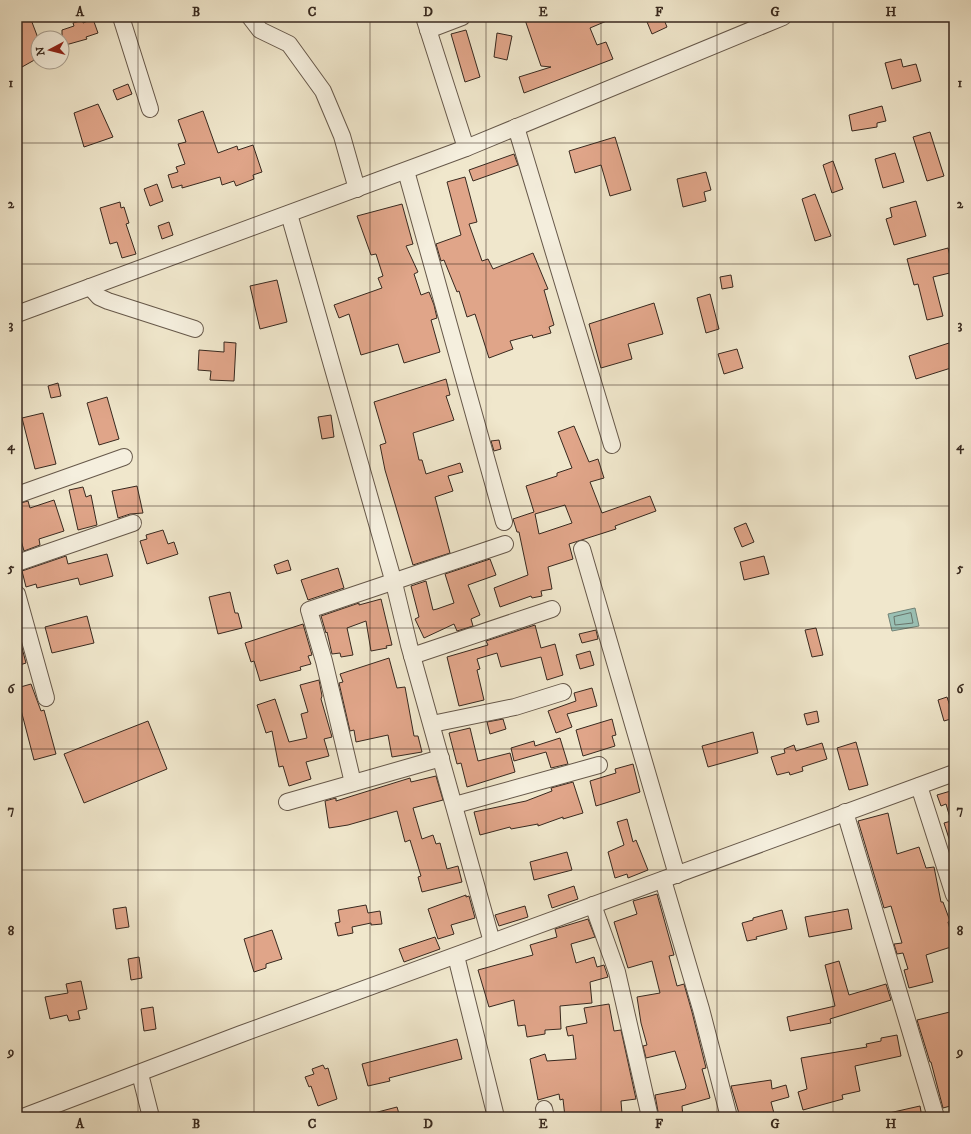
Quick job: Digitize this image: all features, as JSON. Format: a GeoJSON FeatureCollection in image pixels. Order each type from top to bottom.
{"type":"FeatureCollection","features":[{"type":"Feature","properties":{"kind":"street"},"geometry":{"type":"LineString","coordinates":[[121,17],[150,109]]}},
{"type":"Feature","properties":{"kind":"street"},"geometry":{"type":"LineString","coordinates":[[250,17],[260,30],[289,44],[323,91],[342,136],[357,189]]}},
{"type":"Feature","properties":{"kind":"street"},"geometry":{"type":"LineString","coordinates":[[462,17],[426,24],[466,148]]}},
{"type":"Feature","properties":{"kind":"street"},"geometry":{"type":"LineString","coordinates":[[17,314],[466,148],[783,17]]}},
{"type":"Feature","properties":{"kind":"street"},"geometry":{"type":"LineString","coordinates":[[516,127],[612,445]]}},
{"type":"Feature","properties":{"kind":"street"},"geometry":{"type":"LineString","coordinates":[[406,171],[504,522]]}},
{"type":"Feature","properties":{"kind":"street"},"geometry":{"type":"LineString","coordinates":[[289,214],[394,582],[412,656],[455,805],[492,942]]}},
{"type":"Feature","properties":{"kind":"street"},"geometry":{"type":"LineString","coordinates":[[90,287],[100,297],[108,301],[195,329]]}},
{"type":"Feature","properties":{"kind":"street"},"geometry":{"type":"LineString","coordinates":[[17,495],[124,457]]}},
{"type":"Feature","properties":{"kind":"street"},"geometry":{"type":"LineString","coordinates":[[17,563],[133,523]]}},
{"type":"Feature","properties":{"kind":"street"},"geometry":{"type":"LineString","coordinates":[[353,783],[324,661],[309,610],[505,544]]}},
{"type":"Feature","properties":{"kind":"street"},"geometry":{"type":"LineString","coordinates":[[582,549],[670,877],[701,1009],[730,1117]]}},
{"type":"Feature","properties":{"kind":"street"},"geometry":{"type":"LineString","coordinates":[[17,594],[46,698]]}},
{"type":"Feature","properties":{"kind":"street"},"geometry":{"type":"LineString","coordinates":[[412,656],[552,608]]}},
{"type":"Feature","properties":{"kind":"street"},"geometry":{"type":"LineString","coordinates":[[432,724],[515,706],[563,692]]}},
{"type":"Feature","properties":{"kind":"street"},"geometry":{"type":"LineString","coordinates":[[287,802],[441,758]]}},
{"type":"Feature","properties":{"kind":"street"},"geometry":{"type":"LineString","coordinates":[[455,805],[598,765]]}},
{"type":"Feature","properties":{"kind":"street"},"geometry":{"type":"LineString","coordinates":[[23,1117],[492,942],[954,773]]}},
{"type":"Feature","properties":{"kind":"street"},"geometry":{"type":"LineString","coordinates":[[919,786],[954,895]]}},
{"type":"Feature","properties":{"kind":"street"},"geometry":{"type":"LineString","coordinates":[[845,812],[936,1117]]}},
{"type":"Feature","properties":{"kind":"street"},"geometry":{"type":"LineString","coordinates":[[594,905],[617,972],[650,1117]]}},
{"type":"Feature","properties":{"kind":"street"},"geometry":{"type":"LineString","coordinates":[[456,956],[496,1117]]}},
{"type":"Feature","properties":{"kind":"street"},"geometry":{"type":"LineString","coordinates":[[140,1074],[151,1117]]}},
{"type":"Feature","properties":{"kind":"water"},"geometry":{"type":"Polygon","coordinates":[[[915,608],[919,626],[892,631],[888,614],[915,608]]]}},
{"type":"Feature","properties":{"kind":"building"},"geometry":{"type":"Polygon","coordinates":[[[17,17],[30,17],[35,30],[30,30],[30,62],[22,67],[21,65],[17,66],[17,17]]]}},
{"type":"Feature","properties":{"kind":"building"},"geometry":{"type":"Polygon","coordinates":[[[524,17],[616,17],[590,28],[597,45],[606,42],[613,59],[524,93],[519,77],[551,67],[541,66],[524,17]]]}},
{"type":"Feature","properties":{"kind":"building"},"geometry":{"type":"Polygon","coordinates":[[[645,17],[663,17],[667,27],[652,34],[645,17]]]}},
{"type":"Feature","properties":{"kind":"building"},"geometry":{"type":"Polygon","coordinates":[[[93,19],[98,33],[86,37],[87,39],[70,44],[70,30],[62,30],[74,26],[73,23],[83,20],[83,23],[93,19]]]}},
{"type":"Feature","properties":{"kind":"building"},"geometry":{"type":"Polygon","coordinates":[[[466,30],[480,77],[465,82],[451,34],[466,30]]]}},
{"type":"Feature","properties":{"kind":"building"},"geometry":{"type":"Polygon","coordinates":[[[497,33],[512,36],[507,60],[494,57],[497,33]]]}},
{"type":"Feature","properties":{"kind":"building"},"geometry":{"type":"Polygon","coordinates":[[[901,59],[903,67],[916,64],[921,81],[892,89],[885,63],[901,59]]]}},
{"type":"Feature","properties":{"kind":"building"},"geometry":{"type":"Polygon","coordinates":[[[128,84],[132,94],[117,100],[113,90],[128,84]]]}},
{"type":"Feature","properties":{"kind":"building"},"geometry":{"type":"Polygon","coordinates":[[[98,104],[113,137],[84,147],[74,113],[98,104]]]}},
{"type":"Feature","properties":{"kind":"building"},"geometry":{"type":"Polygon","coordinates":[[[882,106],[886,121],[877,123],[877,127],[852,131],[849,115],[882,106]]]}},
{"type":"Feature","properties":{"kind":"building"},"geometry":{"type":"Polygon","coordinates":[[[203,111],[218,153],[237,146],[238,150],[253,145],[262,172],[253,175],[254,179],[236,186],[234,181],[222,185],[220,177],[182,188],[182,185],[172,188],[168,175],[178,172],[176,167],[185,164],[178,144],[186,142],[178,120],[203,111]]]}},
{"type":"Feature","properties":{"kind":"building"},"geometry":{"type":"Polygon","coordinates":[[[930,132],[944,176],[927,181],[913,137],[930,132]]]}},
{"type":"Feature","properties":{"kind":"building"},"geometry":{"type":"Polygon","coordinates":[[[615,137],[631,190],[610,196],[601,165],[575,173],[569,151],[615,137]]]}},
{"type":"Feature","properties":{"kind":"building"},"geometry":{"type":"Polygon","coordinates":[[[895,153],[904,182],[883,188],[875,159],[895,153]]]}},
{"type":"Feature","properties":{"kind":"building"},"geometry":{"type":"Polygon","coordinates":[[[514,154],[518,165],[473,181],[469,170],[514,154]]]}},
{"type":"Feature","properties":{"kind":"building"},"geometry":{"type":"Polygon","coordinates":[[[833,161],[843,189],[832,193],[823,165],[833,161]]]}},
{"type":"Feature","properties":{"kind":"building"},"geometry":{"type":"Polygon","coordinates":[[[706,172],[711,190],[704,192],[706,201],[683,207],[677,179],[706,172]]]}},
{"type":"Feature","properties":{"kind":"building"},"geometry":{"type":"Polygon","coordinates":[[[465,177],[477,222],[469,224],[482,261],[488,259],[493,269],[533,253],[548,289],[544,290],[554,325],[549,327],[551,333],[533,338],[532,335],[510,341],[513,349],[489,358],[475,314],[467,317],[459,291],[457,292],[444,260],[441,261],[436,244],[461,235],[447,182],[465,177]]]}},
{"type":"Feature","properties":{"kind":"building"},"geometry":{"type":"Polygon","coordinates":[[[157,184],[163,201],[150,206],[144,189],[157,184]]]}},
{"type":"Feature","properties":{"kind":"building"},"geometry":{"type":"Polygon","coordinates":[[[815,194],[831,236],[815,241],[802,199],[815,194]]]}},
{"type":"Feature","properties":{"kind":"building"},"geometry":{"type":"Polygon","coordinates":[[[916,201],[926,236],[894,245],[886,219],[892,217],[890,208],[916,201]]]}},
{"type":"Feature","properties":{"kind":"building"},"geometry":{"type":"Polygon","coordinates":[[[120,202],[121,208],[124,207],[129,223],[126,224],[136,254],[122,258],[117,242],[110,244],[100,208],[120,202]]]}},
{"type":"Feature","properties":{"kind":"building"},"geometry":{"type":"Polygon","coordinates":[[[402,204],[413,244],[406,246],[418,272],[414,274],[421,295],[429,292],[434,305],[437,318],[431,320],[440,352],[404,363],[398,344],[361,355],[349,314],[339,318],[334,305],[382,288],[378,278],[383,276],[376,254],[371,255],[357,216],[402,204]]]}},
{"type":"Feature","properties":{"kind":"building"},"geometry":{"type":"Polygon","coordinates":[[[169,222],[173,235],[162,239],[158,226],[169,222]]]}},
{"type":"Feature","properties":{"kind":"building"},"geometry":{"type":"Polygon","coordinates":[[[948,248],[954,272],[933,277],[943,316],[927,320],[918,284],[914,285],[907,259],[948,248]]]}},
{"type":"Feature","properties":{"kind":"building"},"geometry":{"type":"Polygon","coordinates":[[[731,275],[733,287],[722,289],[720,277],[731,275]]]}},
{"type":"Feature","properties":{"kind":"building"},"geometry":{"type":"Polygon","coordinates":[[[277,280],[287,322],[260,329],[250,286],[277,280]]]}},
{"type":"Feature","properties":{"kind":"building"},"geometry":{"type":"Polygon","coordinates":[[[710,294],[719,329],[706,333],[697,298],[710,294]]]}},
{"type":"Feature","properties":{"kind":"building"},"geometry":{"type":"Polygon","coordinates":[[[654,303],[663,334],[628,344],[632,359],[601,368],[589,324],[654,303]]]}},
{"type":"Feature","properties":{"kind":"building"},"geometry":{"type":"Polygon","coordinates":[[[224,342],[236,343],[234,381],[210,380],[211,371],[198,370],[199,350],[224,352],[224,342]]]}},
{"type":"Feature","properties":{"kind":"building"},"geometry":{"type":"Polygon","coordinates":[[[949,343],[954,359],[954,367],[916,379],[909,356],[949,343]]]}},
{"type":"Feature","properties":{"kind":"building"},"geometry":{"type":"Polygon","coordinates":[[[737,349],[743,368],[724,374],[718,354],[737,349]]]}},
{"type":"Feature","properties":{"kind":"building"},"geometry":{"type":"Polygon","coordinates":[[[446,379],[450,395],[446,396],[454,420],[413,433],[419,460],[422,460],[426,474],[460,463],[463,472],[448,476],[453,491],[435,497],[450,553],[413,565],[385,470],[380,445],[386,443],[374,402],[446,379]]]}},
{"type":"Feature","properties":{"kind":"building"},"geometry":{"type":"Polygon","coordinates":[[[58,383],[61,396],[51,398],[48,386],[58,383]]]}},
{"type":"Feature","properties":{"kind":"building"},"geometry":{"type":"Polygon","coordinates":[[[107,397],[119,439],[99,445],[87,403],[107,397]]]}},
{"type":"Feature","properties":{"kind":"building"},"geometry":{"type":"Polygon","coordinates":[[[43,413],[56,464],[35,469],[22,418],[43,413]]]}},
{"type":"Feature","properties":{"kind":"building"},"geometry":{"type":"Polygon","coordinates":[[[331,415],[334,437],[322,439],[318,417],[331,415]]]}},
{"type":"Feature","properties":{"kind":"building"},"geometry":{"type":"Polygon","coordinates":[[[574,426],[589,462],[598,459],[604,478],[590,482],[602,513],[650,496],[656,511],[615,526],[616,529],[569,544],[573,559],[548,567],[552,589],[541,591],[542,596],[532,598],[531,596],[500,607],[494,588],[528,575],[519,532],[517,532],[513,519],[534,512],[526,486],[557,476],[557,473],[572,468],[558,432],[574,426]],[[565,505],[535,514],[539,534],[572,523],[565,505]]]}},
{"type":"Feature","properties":{"kind":"building"},"geometry":{"type":"Polygon","coordinates":[[[499,440],[501,449],[494,451],[491,441],[499,440]]]}},
{"type":"Feature","properties":{"kind":"building"},"geometry":{"type":"Polygon","coordinates":[[[137,486],[143,513],[130,514],[118,518],[112,491],[137,486]]]}},
{"type":"Feature","properties":{"kind":"building"},"geometry":{"type":"Polygon","coordinates":[[[83,487],[86,497],[91,495],[97,525],[78,530],[69,490],[83,487]]]}},
{"type":"Feature","properties":{"kind":"building"},"geometry":{"type":"Polygon","coordinates":[[[54,500],[64,531],[39,539],[40,545],[24,551],[19,533],[17,533],[17,504],[28,501],[30,508],[54,500]]]}},
{"type":"Feature","properties":{"kind":"building"},"geometry":{"type":"Polygon","coordinates":[[[746,523],[754,542],[742,547],[734,528],[746,523]]]}},
{"type":"Feature","properties":{"kind":"building"},"geometry":{"type":"Polygon","coordinates":[[[163,530],[168,544],[174,542],[178,554],[147,564],[140,541],[147,539],[146,535],[163,530]]]}},
{"type":"Feature","properties":{"kind":"building"},"geometry":{"type":"Polygon","coordinates":[[[107,554],[113,576],[80,585],[78,578],[37,588],[36,584],[26,587],[22,571],[66,556],[68,564],[107,554]]]}},
{"type":"Feature","properties":{"kind":"building"},"geometry":{"type":"Polygon","coordinates":[[[764,556],[769,574],[744,580],[740,562],[764,556]]]}},
{"type":"Feature","properties":{"kind":"building"},"geometry":{"type":"Polygon","coordinates":[[[490,559],[496,575],[468,585],[480,615],[471,619],[473,626],[457,631],[454,624],[424,638],[415,619],[419,617],[411,586],[426,581],[433,610],[437,609],[454,603],[445,574],[490,559]]]}},
{"type":"Feature","properties":{"kind":"building"},"geometry":{"type":"Polygon","coordinates":[[[288,560],[291,570],[277,574],[274,565],[288,560]]]}},
{"type":"Feature","properties":{"kind":"building"},"geometry":{"type":"Polygon","coordinates":[[[338,568],[344,588],[308,600],[301,580],[338,568]]]}},
{"type":"Feature","properties":{"kind":"building"},"geometry":{"type":"Polygon","coordinates":[[[230,592],[235,613],[238,613],[242,628],[218,634],[209,597],[230,592]]]}},
{"type":"Feature","properties":{"kind":"building"},"geometry":{"type":"Polygon","coordinates":[[[381,599],[392,645],[386,646],[387,648],[371,651],[366,621],[347,628],[353,655],[341,657],[340,653],[332,654],[327,632],[326,633],[321,616],[359,603],[359,605],[381,599]]]}},
{"type":"Feature","properties":{"kind":"building"},"geometry":{"type":"Polygon","coordinates":[[[87,616],[94,643],[52,653],[45,627],[87,616]]]}},
{"type":"Feature","properties":{"kind":"building"},"geometry":{"type":"Polygon","coordinates":[[[303,624],[312,655],[308,656],[311,664],[300,667],[301,670],[260,681],[254,661],[251,662],[245,643],[303,624]]]}},
{"type":"Feature","properties":{"kind":"building"},"geometry":{"type":"Polygon","coordinates":[[[535,625],[541,648],[555,644],[563,675],[547,680],[541,657],[501,667],[497,653],[477,659],[480,669],[477,670],[484,700],[459,706],[447,657],[488,645],[486,641],[535,625]]]}},
{"type":"Feature","properties":{"kind":"building"},"geometry":{"type":"Polygon","coordinates":[[[816,628],[823,655],[812,657],[805,630],[816,628]]]}},
{"type":"Feature","properties":{"kind":"building"},"geometry":{"type":"Polygon","coordinates":[[[17,629],[26,663],[17,666],[17,629]]]}},
{"type":"Feature","properties":{"kind":"building"},"geometry":{"type":"Polygon","coordinates":[[[596,630],[598,639],[582,643],[579,634],[596,630]]]}},
{"type":"Feature","properties":{"kind":"building"},"geometry":{"type":"Polygon","coordinates":[[[590,651],[594,665],[580,669],[576,655],[590,651]]]}},
{"type":"Feature","properties":{"kind":"building"},"geometry":{"type":"Polygon","coordinates":[[[389,658],[397,688],[405,687],[414,736],[418,736],[422,752],[392,757],[388,735],[356,742],[354,730],[350,731],[339,683],[343,682],[340,674],[389,658]]]}},
{"type":"Feature","properties":{"kind":"building"},"geometry":{"type":"Polygon","coordinates":[[[319,680],[322,696],[321,699],[332,737],[324,739],[329,756],[306,762],[311,779],[289,786],[283,766],[279,767],[272,731],[266,733],[257,705],[275,699],[289,742],[307,738],[301,714],[308,712],[300,685],[319,680]]]}},
{"type":"Feature","properties":{"kind":"building"},"geometry":{"type":"Polygon","coordinates":[[[31,684],[41,711],[44,710],[56,754],[34,760],[21,710],[17,711],[17,688],[31,684]]]}},
{"type":"Feature","properties":{"kind":"building"},"geometry":{"type":"Polygon","coordinates":[[[592,688],[597,706],[567,714],[572,727],[556,733],[548,711],[576,701],[574,693],[592,688]]]}},
{"type":"Feature","properties":{"kind":"building"},"geometry":{"type":"Polygon","coordinates":[[[947,697],[954,718],[944,721],[938,700],[947,697]]]}},
{"type":"Feature","properties":{"kind":"building"},"geometry":{"type":"Polygon","coordinates":[[[817,711],[819,722],[807,725],[804,714],[817,711]]]}},
{"type":"Feature","properties":{"kind":"building"},"geometry":{"type":"Polygon","coordinates":[[[503,719],[506,729],[490,734],[487,722],[503,719]]]}},
{"type":"Feature","properties":{"kind":"building"},"geometry":{"type":"Polygon","coordinates":[[[612,719],[616,735],[612,736],[615,746],[583,756],[576,730],[612,719]]]}},
{"type":"Feature","properties":{"kind":"building"},"geometry":{"type":"Polygon","coordinates":[[[148,721],[167,769],[84,803],[64,754],[148,721]]]}},
{"type":"Feature","properties":{"kind":"building"},"geometry":{"type":"Polygon","coordinates":[[[470,728],[478,761],[510,753],[515,772],[467,787],[461,763],[457,764],[449,733],[470,728]]]}},
{"type":"Feature","properties":{"kind":"building"},"geometry":{"type":"Polygon","coordinates":[[[753,732],[758,753],[708,767],[702,746],[753,732]]]}},
{"type":"Feature","properties":{"kind":"building"},"geometry":{"type":"Polygon","coordinates":[[[560,738],[568,764],[551,768],[546,752],[514,761],[511,748],[534,741],[535,746],[560,738]]]}},
{"type":"Feature","properties":{"kind":"building"},"geometry":{"type":"Polygon","coordinates":[[[856,742],[868,785],[849,790],[837,748],[856,742]]]}},
{"type":"Feature","properties":{"kind":"building"},"geometry":{"type":"Polygon","coordinates":[[[822,743],[827,759],[802,767],[803,771],[790,775],[789,772],[777,775],[771,757],[785,753],[784,749],[794,745],[796,751],[822,743]]]}},
{"type":"Feature","properties":{"kind":"building"},"geometry":{"type":"Polygon","coordinates":[[[633,764],[640,792],[596,806],[590,781],[616,773],[615,769],[633,764]]]}},
{"type":"Feature","properties":{"kind":"building"},"geometry":{"type":"Polygon","coordinates":[[[436,776],[443,800],[413,808],[422,839],[433,835],[436,844],[440,843],[447,869],[458,866],[462,882],[422,892],[418,877],[421,876],[410,840],[405,842],[397,811],[348,825],[329,828],[325,801],[336,798],[336,801],[410,778],[411,782],[436,776]]]}},
{"type":"Feature","properties":{"kind":"building"},"geometry":{"type":"Polygon","coordinates":[[[573,782],[583,813],[563,819],[563,817],[538,826],[538,824],[511,829],[510,827],[480,835],[474,812],[526,801],[552,791],[551,788],[573,782]]]}},
{"type":"Feature","properties":{"kind":"building"},"geometry":{"type":"Polygon","coordinates":[[[954,790],[954,848],[952,848],[944,823],[951,821],[946,804],[941,806],[937,795],[954,790]]]}},
{"type":"Feature","properties":{"kind":"building"},"geometry":{"type":"Polygon","coordinates":[[[888,813],[897,854],[919,847],[926,868],[934,867],[941,902],[943,902],[950,921],[948,922],[954,944],[954,946],[926,955],[933,982],[909,988],[904,970],[908,969],[903,953],[897,954],[894,944],[902,943],[891,906],[884,908],[858,821],[888,813]]]}},
{"type":"Feature","properties":{"kind":"building"},"geometry":{"type":"Polygon","coordinates":[[[627,819],[633,842],[636,840],[648,870],[628,878],[627,874],[615,878],[608,852],[624,845],[617,822],[627,819]]]}},
{"type":"Feature","properties":{"kind":"building"},"geometry":{"type":"Polygon","coordinates":[[[567,852],[572,870],[534,880],[530,862],[567,852]]]}},
{"type":"Feature","properties":{"kind":"building"},"geometry":{"type":"Polygon","coordinates":[[[574,886],[578,899],[552,908],[548,895],[574,886]]]}},
{"type":"Feature","properties":{"kind":"building"},"geometry":{"type":"Polygon","coordinates":[[[657,894],[674,955],[669,956],[677,986],[684,984],[692,1012],[706,1068],[702,1069],[710,1098],[682,1106],[683,1117],[659,1117],[655,1095],[685,1089],[686,1086],[675,1051],[646,1058],[643,1046],[647,1045],[641,1023],[637,997],[660,993],[652,961],[628,968],[614,922],[637,914],[633,901],[657,894]]]}},
{"type":"Feature","properties":{"kind":"building"},"geometry":{"type":"Polygon","coordinates":[[[466,895],[466,897],[469,896],[475,918],[451,925],[454,934],[438,939],[428,909],[466,895]]]}},
{"type":"Feature","properties":{"kind":"building"},"geometry":{"type":"Polygon","coordinates":[[[366,905],[368,913],[380,911],[382,924],[371,925],[371,923],[352,927],[353,933],[338,936],[335,923],[340,922],[338,910],[366,905]]]}},
{"type":"Feature","properties":{"kind":"building"},"geometry":{"type":"Polygon","coordinates":[[[525,906],[528,917],[499,926],[495,915],[525,906]]]}},
{"type":"Feature","properties":{"kind":"building"},"geometry":{"type":"Polygon","coordinates":[[[126,907],[129,927],[116,929],[113,909],[126,907]]]}},
{"type":"Feature","properties":{"kind":"building"},"geometry":{"type":"Polygon","coordinates":[[[848,909],[852,929],[809,937],[805,917],[848,909]]]}},
{"type":"Feature","properties":{"kind":"building"},"geometry":{"type":"Polygon","coordinates":[[[782,910],[787,929],[756,937],[757,939],[747,941],[742,923],[753,920],[753,918],[782,910]]]}},
{"type":"Feature","properties":{"kind":"building"},"geometry":{"type":"Polygon","coordinates":[[[588,919],[595,937],[571,944],[576,963],[594,957],[597,967],[604,965],[608,977],[590,982],[592,1003],[560,1006],[561,1029],[545,1030],[545,1034],[527,1037],[525,1025],[518,1026],[514,1000],[489,1007],[478,970],[533,955],[530,945],[557,937],[555,929],[588,919]]]}},
{"type":"Feature","properties":{"kind":"building"},"geometry":{"type":"Polygon","coordinates":[[[272,930],[282,959],[266,964],[266,968],[254,972],[244,939],[272,930]]]}},
{"type":"Feature","properties":{"kind":"building"},"geometry":{"type":"Polygon","coordinates":[[[435,937],[440,949],[404,962],[399,949],[435,937]]]}},
{"type":"Feature","properties":{"kind":"building"},"geometry":{"type":"Polygon","coordinates":[[[139,957],[142,978],[131,980],[128,959],[139,957]]]}},
{"type":"Feature","properties":{"kind":"building"},"geometry":{"type":"Polygon","coordinates":[[[839,961],[849,995],[886,984],[891,1000],[830,1019],[831,1023],[790,1031],[787,1017],[835,1006],[825,965],[839,961]]]}},
{"type":"Feature","properties":{"kind":"building"},"geometry":{"type":"Polygon","coordinates":[[[81,981],[87,1009],[78,1011],[80,1019],[69,1021],[67,1015],[50,1019],[45,997],[68,993],[66,984],[81,981]]]}},
{"type":"Feature","properties":{"kind":"building"},"geometry":{"type":"Polygon","coordinates":[[[609,1004],[614,1031],[621,1030],[636,1099],[621,1101],[622,1114],[616,1115],[616,1117],[565,1117],[563,1099],[560,1100],[559,1094],[538,1100],[530,1059],[545,1054],[547,1061],[576,1059],[573,1035],[568,1036],[566,1027],[587,1023],[584,1008],[609,1004]]]}},
{"type":"Feature","properties":{"kind":"building"},"geometry":{"type":"Polygon","coordinates":[[[153,1007],[156,1029],[144,1031],[141,1009],[153,1007]]]}},
{"type":"Feature","properties":{"kind":"building"},"geometry":{"type":"Polygon","coordinates":[[[954,1011],[954,1105],[943,1108],[931,1062],[917,1020],[954,1011]]]}},
{"type":"Feature","properties":{"kind":"building"},"geometry":{"type":"Polygon","coordinates":[[[897,1035],[901,1056],[855,1066],[860,1091],[842,1095],[843,1099],[803,1110],[798,1092],[807,1089],[801,1058],[867,1047],[866,1044],[881,1041],[881,1038],[897,1035]]]}},
{"type":"Feature","properties":{"kind":"building"},"geometry":{"type":"Polygon","coordinates":[[[457,1039],[462,1059],[389,1078],[390,1081],[368,1086],[362,1064],[457,1039]]]}},
{"type":"Feature","properties":{"kind":"building"},"geometry":{"type":"Polygon","coordinates":[[[323,1065],[325,1069],[328,1068],[337,1099],[318,1106],[311,1086],[309,1087],[305,1077],[314,1074],[312,1069],[323,1065]]]}},
{"type":"Feature","properties":{"kind":"building"},"geometry":{"type":"Polygon","coordinates":[[[771,1080],[772,1089],[786,1085],[789,1097],[771,1102],[775,1117],[740,1117],[731,1086],[771,1080]]]}},
{"type":"Feature","properties":{"kind":"building"},"geometry":{"type":"Polygon","coordinates":[[[920,1106],[922,1117],[889,1117],[889,1113],[920,1106]]]}},
{"type":"Feature","properties":{"kind":"building"},"geometry":{"type":"Polygon","coordinates":[[[397,1107],[400,1117],[370,1117],[370,1114],[397,1107]]]}}]}
